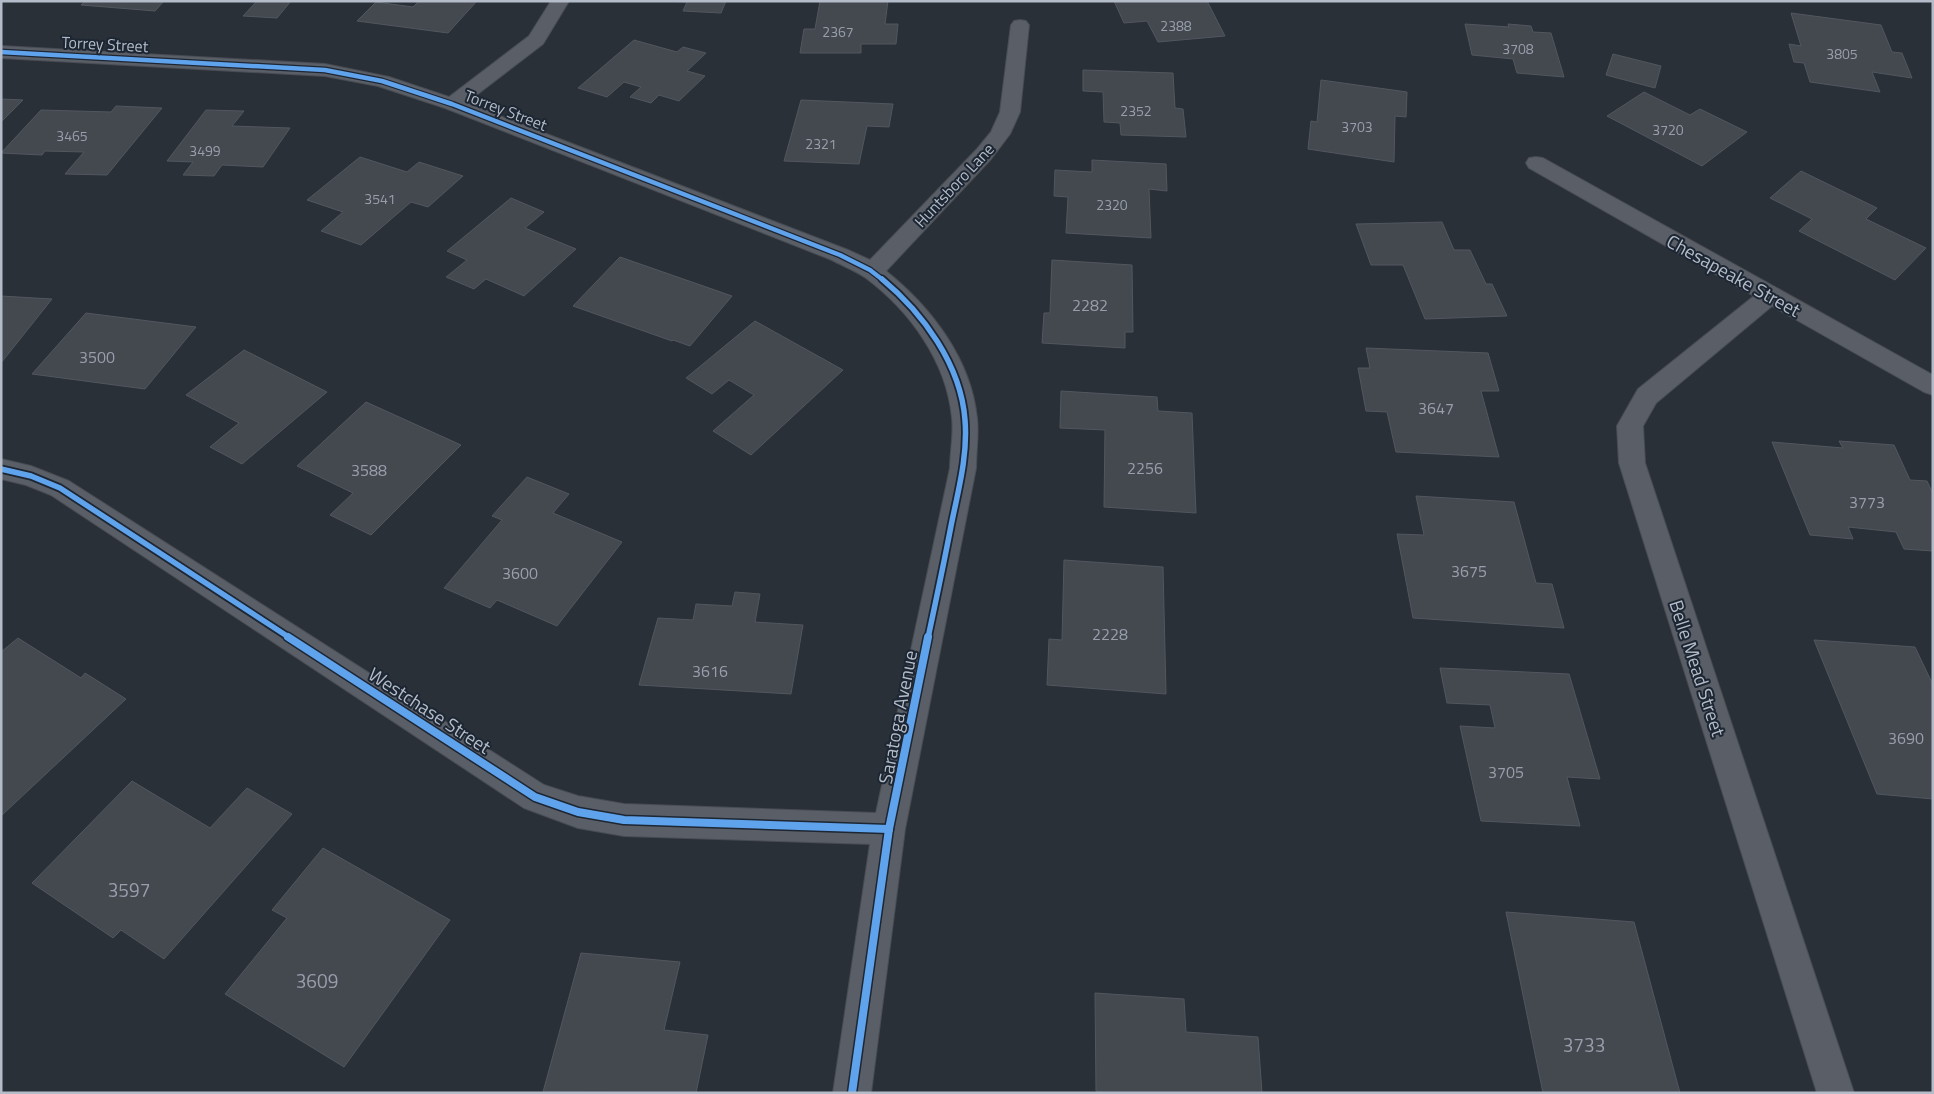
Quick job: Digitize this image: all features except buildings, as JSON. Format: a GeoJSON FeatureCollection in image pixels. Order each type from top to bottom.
{"type":"FeatureCollection","features":[{"type":"Feature","properties":{"kind":"street"},"geometry":{"type":"LineString","coordinates":[[452,104],[536,40],[560,1]]}},
{"type":"Feature","properties":{"kind":"street","name":"Huntsboro Lane"},"geometry":{"type":"LineString","coordinates":[[872,272],[984,154],[1000,134],[1010,112],[1020,25]]}},
{"type":"Feature","properties":{"kind":"street","name":"Torrey Street"},"geometry":{"type":"LineString","coordinates":[[1,52],[325,70],[382,81],[452,104],[840,255],[872,272],[900,295],[924,324],[942,352]]}},
{"type":"Feature","properties":{"kind":"street","name":"Chesapeake Street"},"geometry":{"type":"LineString","coordinates":[[1536,163],[1933,386]]}},
{"type":"Feature","properties":{"kind":"street","name":"Belle Mead Street"},"geometry":{"type":"LineString","coordinates":[[1770,295],[1646,396],[1630,426],[1632,463],[1836,1093]]}},
{"type":"Feature","properties":{"kind":"street","name":"Saratoga Avenue"},"geometry":{"type":"LineString","coordinates":[[852,1093],[889,829],[963,468],[965,419],[958,382],[942,352]]}},
{"type":"Feature","properties":{"kind":"street","name":"Westchase Street"},"geometry":{"type":"LineString","coordinates":[[1,469],[31,476],[60,488],[535,797],[578,812],[624,820],[889,829]]}},
{"type":"Feature","properties":{"kind":"cycle path"},"geometry":{"type":"LineString","coordinates":[[1,52],[325,70],[382,81],[452,104],[840,255],[874,273],[906,301],[920,318],[946,357],[962,398],[965,419],[963,468],[889,829],[852,1093]]}},
{"type":"Feature","properties":{"kind":"cycle path"},"geometry":{"type":"LineString","coordinates":[[1,469],[31,476],[60,488],[535,797],[578,812],[624,820],[889,829]]}}]}
